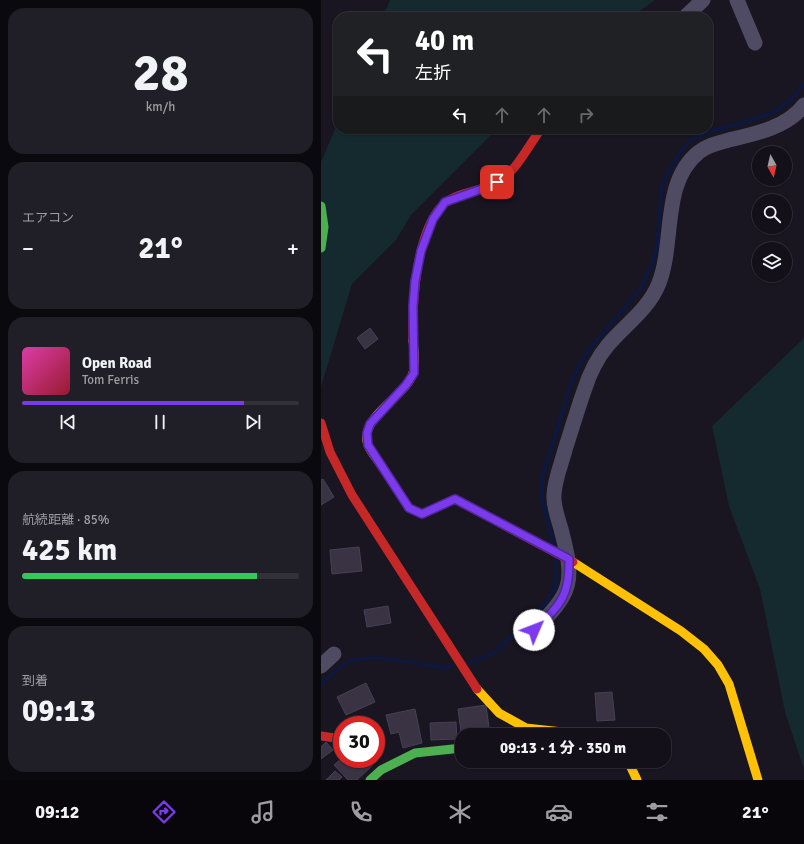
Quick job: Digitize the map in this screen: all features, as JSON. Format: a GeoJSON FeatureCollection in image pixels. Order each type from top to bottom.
{"type":"FeatureCollection","features":[{"type":"Feature","properties":{"kind":"street"},"geometry":{"type":"LineString","coordinates":[[690,12],[703,0]]}},
{"type":"Feature","properties":{"kind":"street"},"geometry":{"type":"LineString","coordinates":[[737,0],[755,43]]}},
{"type":"Feature","properties":{"kind":"street"},"geometry":{"type":"LineString","coordinates":[[534,630],[557,608],[566,592],[569,578],[554,496],[556,482],[584,391],[596,364],[607,346],[645,307],[659,282],[667,256],[673,194],[677,182],[694,158],[702,150],[717,143],[765,130],[802,111]]}},
{"type":"Feature","properties":{"kind":"street"},"geometry":{"type":"LineString","coordinates":[[537,134],[504,178],[490,186],[445,202],[433,219],[421,251],[415,281],[413,306],[414,373],[406,385],[370,424],[367,433],[368,445],[409,508],[422,514],[455,499],[565,557],[681,631],[704,649],[718,665],[729,684],[758,780]]}},
{"type":"Feature","properties":{"kind":"street"},"geometry":{"type":"LineString","coordinates":[[321,206],[323,215],[323,238],[321,248]]}},
{"type":"Feature","properties":{"kind":"street"},"geometry":{"type":"LineString","coordinates":[[322,433],[335,465],[352,495],[474,686],[499,713],[526,728]]}},
{"type":"Feature","properties":{"kind":"street"},"geometry":{"type":"LineString","coordinates":[[321,666],[334,654]]}},
{"type":"Feature","properties":{"kind":"street"},"geometry":{"type":"LineString","coordinates":[[321,736],[333,738]]}},
{"type":"Feature","properties":{"kind":"street"},"geometry":{"type":"LineString","coordinates":[[385,765],[415,753],[455,749]]}},
{"type":"Feature","properties":{"kind":"street"},"geometry":{"type":"LineString","coordinates":[[370,780],[378,768]]}},
{"type":"Feature","properties":{"kind":"street"},"geometry":{"type":"LineString","coordinates":[[379,768],[385,780]]}},
{"type":"Feature","properties":{"kind":"street"},"geometry":{"type":"LineString","coordinates":[[631,768],[637,780]]}},
{"type":"Feature","properties":{"kind":"green space"},"geometry":{"type":"Polygon","coordinates":[[[390,0],[655,0],[638,12],[385,12],[390,0]]]}},
{"type":"Feature","properties":{"kind":"green space"},"geometry":{"type":"Polygon","coordinates":[[[333,134],[492,134],[411,215],[396,240],[352,284],[321,387],[321,162],[333,134]]]}},
{"type":"Feature","properties":{"kind":"green space"},"geometry":{"type":"Polygon","coordinates":[[[804,338],[804,769],[785,712],[760,589],[729,506],[712,426],[804,338]]]}},
{"type":"Feature","properties":{"kind":"building"},"geometry":{"type":"Polygon","coordinates":[[[370,328],[378,339],[365,349],[357,338],[370,328]]]}},
{"type":"Feature","properties":{"kind":"building"},"geometry":{"type":"Polygon","coordinates":[[[323,479],[334,497],[321,505],[321,480],[323,479]]]}},
{"type":"Feature","properties":{"kind":"building"},"geometry":{"type":"Polygon","coordinates":[[[359,547],[362,571],[332,574],[330,550],[359,547]]]}},
{"type":"Feature","properties":{"kind":"building"},"geometry":{"type":"Polygon","coordinates":[[[388,606],[391,623],[367,627],[364,610],[388,606]]]}},
{"type":"Feature","properties":{"kind":"building"},"geometry":{"type":"Polygon","coordinates":[[[366,683],[375,702],[346,715],[337,697],[366,683]]]}},
{"type":"Feature","properties":{"kind":"building"},"geometry":{"type":"Polygon","coordinates":[[[612,692],[615,720],[597,721],[595,693],[612,692]]]}},
{"type":"Feature","properties":{"kind":"building"},"geometry":{"type":"Polygon","coordinates":[[[486,705],[489,728],[460,728],[458,709],[486,705]]]}},
{"type":"Feature","properties":{"kind":"building"},"geometry":{"type":"Polygon","coordinates":[[[415,709],[422,743],[403,748],[399,732],[391,734],[386,715],[415,709]]]}},
{"type":"Feature","properties":{"kind":"building"},"geometry":{"type":"Polygon","coordinates":[[[456,722],[455,739],[431,740],[430,723],[456,722]]]}},
{"type":"Feature","properties":{"kind":"building"},"geometry":{"type":"Polygon","coordinates":[[[326,742],[333,750],[321,759],[321,747],[326,742]]]}},
{"type":"Feature","properties":{"kind":"building"},"geometry":{"type":"Polygon","coordinates":[[[337,768],[370,768],[357,780],[348,780],[337,768]]]}},
{"type":"Feature","properties":{"kind":"building"},"geometry":{"type":"Polygon","coordinates":[[[335,771],[342,777],[339,780],[326,780],[335,771]]]}},
{"type":"Feature","properties":{"kind":"waterway"},"geometry":{"type":"LineString","coordinates":[[713,131],[749,121],[774,112],[793,98],[804,83]]}},
{"type":"Feature","properties":{"kind":"waterway"},"geometry":{"type":"LineString","coordinates":[[552,542],[542,498],[542,478],[572,380],[584,356],[641,288],[651,267],[657,248],[662,184],[679,154],[690,140],[705,134]]}},
{"type":"Feature","properties":{"kind":"waterway"},"geometry":{"type":"LineString","coordinates":[[468,664],[494,653],[545,604],[556,585],[556,560]]}},
{"type":"Feature","properties":{"kind":"waterway"},"geometry":{"type":"LineString","coordinates":[[321,685],[342,666],[350,661],[359,659],[370,658],[396,660],[445,668],[452,666]]}},
{"type":"Feature","properties":{"kind":"traffic: fast"},"geometry":{"type":"LineString","coordinates":[[321,206],[324,227],[321,248]]}},
{"type":"Feature","properties":{"kind":"traffic: fast"},"geometry":{"type":"LineString","coordinates":[[370,780],[381,770],[415,753],[455,749]]}},
{"type":"Feature","properties":{"kind":"traffic: slow"},"geometry":{"type":"LineString","coordinates":[[383,468],[369,448],[367,435],[370,425],[376,416],[409,382],[413,373],[415,361],[413,340]]}},
{"type":"Feature","properties":{"kind":"traffic: slow"},"geometry":{"type":"LineString","coordinates":[[573,562],[681,631],[704,649],[718,665],[729,684],[758,780]]}},
{"type":"Feature","properties":{"kind":"traffic: slow"},"geometry":{"type":"LineString","coordinates":[[477,689],[499,713],[526,728]]}},
{"type":"Feature","properties":{"kind":"traffic: slow"},"geometry":{"type":"LineString","coordinates":[[631,768],[637,780]]}},
{"type":"Feature","properties":{"kind":"traffic: jam"},"geometry":{"type":"LineString","coordinates":[[413,340],[413,306],[418,267],[422,248],[435,215],[445,203],[451,199],[491,186],[504,178],[516,166],[538,134]]}},
{"type":"Feature","properties":{"kind":"traffic: jam"},"geometry":{"type":"LineString","coordinates":[[321,423],[330,452],[352,495],[477,689]]}},
{"type":"Feature","properties":{"kind":"traffic: jam"},"geometry":{"type":"LineString","coordinates":[[383,468],[409,508],[422,514],[455,499],[573,562]]}},
{"type":"Feature","properties":{"kind":"traffic: jam"},"geometry":{"type":"LineString","coordinates":[[321,736],[333,738]]}},
{"type":"Feature","properties":{"kind":"route"},"geometry":{"type":"LineString","coordinates":[[497,182],[490,186],[445,202],[433,219],[421,251],[415,281],[413,306],[414,373],[406,385],[370,424],[367,433],[368,445],[409,508],[422,514],[455,499],[569,559],[569,578],[566,592],[557,608],[534,630]]}}]}
